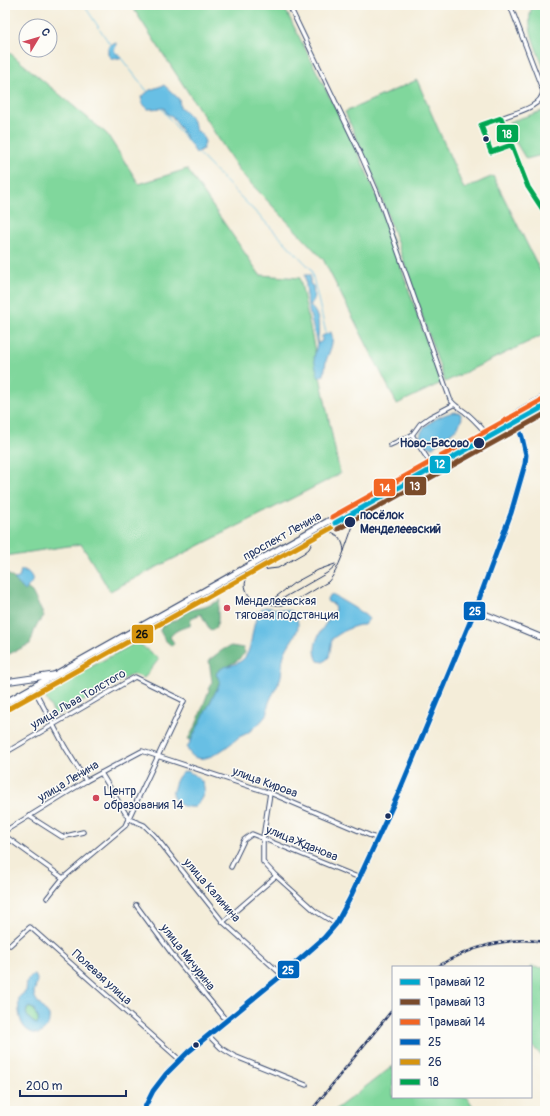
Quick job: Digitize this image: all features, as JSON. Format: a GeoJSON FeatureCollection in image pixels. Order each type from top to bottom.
{"type":"FeatureCollection","features":[{"type":"Feature","properties":{"kind":"main road","name":"проспект Ленина"},"geometry":{"type":"LineString","coordinates":[[56,675],[486,434],[514,417],[520,411],[545,397]]}},
{"type":"Feature","properties":{"kind":"main road","name":"проспект Ленина"},"geometry":{"type":"LineString","coordinates":[[514,417],[522,415],[545,402]]}},
{"type":"Feature","properties":{"kind":"main road"},"geometry":{"type":"LineString","coordinates":[[5,703],[56,675]]}},
{"type":"Feature","properties":{"kind":"street"},"geometry":{"type":"LineString","coordinates":[[289,5],[360,152],[377,192],[445,387],[454,405],[478,423],[486,434]]}},
{"type":"Feature","properties":{"kind":"street"},"geometry":{"type":"LineString","coordinates":[[510,5],[543,91],[543,95],[541,99],[532,106],[501,118],[528,187],[545,213]]}},
{"type":"Feature","properties":{"kind":"street"},"geometry":{"type":"LineString","coordinates":[[390,445],[412,435],[420,424],[430,417],[454,405]]}},
{"type":"Feature","properties":{"kind":"street"},"geometry":{"type":"LineString","coordinates":[[143,1111],[153,1090],[180,1060],[226,1020],[282,975],[324,938],[336,924],[360,878],[400,790],[475,610],[511,513],[525,464],[525,446],[514,417]]}},
{"type":"Feature","properties":{"kind":"street"},"geometry":{"type":"LineString","coordinates":[[412,435],[432,464]]}},
{"type":"Feature","properties":{"kind":"street"},"geometry":{"type":"LineString","coordinates":[[475,610],[545,639]]}},
{"type":"Feature","properties":{"kind":"street"},"geometry":{"type":"LineString","coordinates":[[5,682],[56,675]]}},
{"type":"Feature","properties":{"kind":"street","name":"улица Льва Толстого"},"geometry":{"type":"LineString","coordinates":[[5,753],[135,677],[184,700],[159,756]]}},
{"type":"Feature","properties":{"kind":"street"},"geometry":{"type":"LineString","coordinates":[[33,687],[53,726],[86,781]]}},
{"type":"Feature","properties":{"kind":"street","name":"улица Кирова"},"geometry":{"type":"LineString","coordinates":[[142,751],[270,793],[378,839]]}},
{"type":"Feature","properties":{"kind":"street","name":"улица Ленина"},"geometry":{"type":"LineString","coordinates":[[5,831],[86,781],[142,751]]}},
{"type":"Feature","properties":{"kind":"street"},"geometry":{"type":"LineString","coordinates":[[47,898],[63,878],[125,826],[159,756]]}},
{"type":"Feature","properties":{"kind":"street"},"geometry":{"type":"LineString","coordinates":[[101,773],[129,819]]}},
{"type":"Feature","properties":{"kind":"street"},"geometry":{"type":"LineString","coordinates":[[270,793],[263,838],[262,862],[315,911],[336,924]]}},
{"type":"Feature","properties":{"kind":"street"},"geometry":{"type":"LineString","coordinates":[[29,816],[62,838],[83,832]]}},
{"type":"Feature","properties":{"kind":"street","name":"улица Калинина"},"geometry":{"type":"LineString","coordinates":[[129,819],[144,825],[155,836],[223,922],[282,975]]}},
{"type":"Feature","properties":{"kind":"street","name":"улица Жданова"},"geometry":{"type":"LineString","coordinates":[[231,867],[244,840],[252,834],[360,878]]}},
{"type":"Feature","properties":{"kind":"street"},"geometry":{"type":"LineString","coordinates":[[5,836],[63,878]]}},
{"type":"Feature","properties":{"kind":"street"},"geometry":{"type":"LineString","coordinates":[[223,922],[276,876]]}},
{"type":"Feature","properties":{"kind":"street","name":"улица Мичурина"},"geometry":{"type":"LineString","coordinates":[[136,905],[175,958],[226,1020]]}},
{"type":"Feature","properties":{"kind":"street","name":"Полевая улица"},"geometry":{"type":"LineString","coordinates":[[10,945],[30,927],[180,1060]]}},
{"type":"Feature","properties":{"kind":"street"},"geometry":{"type":"LineString","coordinates":[[208,1035],[221,1048],[234,1056],[306,1085]]}},
{"type":"Feature","properties":{"kind":"green space"},"geometry":{"type":"Polygon","coordinates":[[[131,5],[283,5],[358,153],[374,189],[441,383],[397,404],[323,259],[241,173],[131,5]]]}},
{"type":"Feature","properties":{"kind":"green space"},"geometry":{"type":"Polygon","coordinates":[[[533,5],[545,5],[545,71],[535,47],[531,29],[530,13],[533,5]]]}},
{"type":"Feature","properties":{"kind":"green space"},"geometry":{"type":"Polygon","coordinates":[[[5,49],[107,134],[139,184],[187,169],[260,275],[300,278],[340,474],[110,591],[81,544],[5,556],[5,49]]]}},
{"type":"Feature","properties":{"kind":"green space"},"geometry":{"type":"Polygon","coordinates":[[[417,80],[464,189],[493,176],[545,280],[545,334],[445,382],[378,187],[345,112],[417,80]]]}},
{"type":"Feature","properties":{"kind":"green space"},"geometry":{"type":"Polygon","coordinates":[[[545,110],[545,158],[542,155],[526,159],[515,141],[509,122],[545,110]]]}},
{"type":"Feature","properties":{"kind":"green space"},"geometry":{"type":"Polygon","coordinates":[[[5,572],[32,592],[44,616],[36,626],[30,644],[5,656],[5,572]]]}},
{"type":"Feature","properties":{"kind":"green space"},"geometry":{"type":"Polygon","coordinates":[[[221,600],[218,608],[218,621],[215,629],[210,630],[201,614],[191,618],[190,626],[179,630],[170,637],[174,643],[172,646],[165,640],[160,631],[161,627],[179,618],[189,610],[205,607],[221,600]]]}},
{"type":"Feature","properties":{"kind":"green space"},"geometry":{"type":"Polygon","coordinates":[[[137,642],[159,659],[144,678],[133,674],[56,716],[43,694],[137,642]]]}},
{"type":"Feature","properties":{"kind":"green space"},"geometry":{"type":"Polygon","coordinates":[[[231,646],[243,648],[245,653],[237,661],[225,669],[225,677],[193,740],[188,739],[196,725],[212,682],[209,660],[231,646]]]}},
{"type":"Feature","properties":{"kind":"green space"},"geometry":{"type":"Polygon","coordinates":[[[532,967],[545,968],[545,1060],[532,1045],[532,967]]]}},
{"type":"Feature","properties":{"kind":"green space"},"geometry":{"type":"Polygon","coordinates":[[[29,1007],[34,1009],[38,1018],[38,1023],[36,1024],[28,1018],[26,1012],[29,1007]]]}},
{"type":"Feature","properties":{"kind":"green space"},"geometry":{"type":"Polygon","coordinates":[[[392,1067],[392,1098],[468,1098],[476,1111],[338,1111],[336,1109],[392,1067]]]}},
{"type":"Feature","properties":{"kind":"water"},"geometry":{"type":"Polygon","coordinates":[[[113,43],[116,43],[114,50],[116,54],[121,56],[120,58],[111,58],[108,55],[108,48],[113,43]]]}},
{"type":"Feature","properties":{"kind":"water"},"geometry":{"type":"Polygon","coordinates":[[[164,85],[179,99],[180,107],[190,117],[196,130],[202,134],[205,142],[203,149],[196,153],[172,116],[167,114],[164,108],[148,109],[143,104],[141,97],[150,90],[164,85]]]}},
{"type":"Feature","properties":{"kind":"water"},"geometry":{"type":"Polygon","coordinates":[[[305,275],[310,275],[310,284],[313,286],[314,299],[310,306],[314,310],[318,319],[319,329],[317,344],[308,306],[305,275]]]}},
{"type":"Feature","properties":{"kind":"water"},"geometry":{"type":"Polygon","coordinates":[[[331,332],[331,347],[326,361],[324,375],[320,377],[318,377],[314,358],[317,344],[322,341],[322,336],[331,332]]]}},
{"type":"Feature","properties":{"kind":"water"},"geometry":{"type":"Polygon","coordinates":[[[454,412],[460,413],[462,418],[458,427],[433,447],[424,446],[420,437],[424,428],[438,418],[454,412]]]}},
{"type":"Feature","properties":{"kind":"water"},"geometry":{"type":"Polygon","coordinates":[[[21,570],[25,570],[25,572],[27,571],[32,577],[31,583],[25,591],[14,579],[19,578],[21,570]]]}},
{"type":"Feature","properties":{"kind":"water"},"geometry":{"type":"Polygon","coordinates":[[[332,595],[358,610],[369,619],[364,625],[352,627],[332,639],[329,657],[324,662],[318,661],[315,654],[315,647],[319,634],[335,610],[334,604],[328,602],[327,600],[332,595]]]}},
{"type":"Feature","properties":{"kind":"water"},"geometry":{"type":"Polygon","coordinates":[[[265,607],[292,611],[298,623],[296,633],[284,655],[282,672],[268,705],[268,713],[260,723],[248,733],[239,737],[220,751],[212,756],[198,758],[192,755],[187,748],[219,685],[220,681],[216,674],[219,670],[236,664],[244,659],[249,649],[257,616],[265,607]]]}},
{"type":"Feature","properties":{"kind":"water"},"geometry":{"type":"Polygon","coordinates":[[[187,771],[198,778],[204,786],[203,795],[195,807],[181,805],[172,795],[178,777],[183,772],[187,771]]]}},
{"type":"Feature","properties":{"kind":"water"},"geometry":{"type":"Polygon","coordinates":[[[32,975],[35,975],[37,979],[34,992],[35,998],[49,1016],[47,1026],[44,1031],[39,1034],[32,1033],[27,1030],[21,1021],[19,997],[26,991],[27,981],[32,975]],[[29,1007],[26,1012],[29,1019],[36,1024],[38,1023],[38,1019],[34,1009],[29,1007]]]}},
{"type":"Feature","properties":{"kind":"waterway"},"geometry":{"type":"LineString","coordinates":[[84,5],[111,46]]}},
{"type":"Feature","properties":{"kind":"waterway"},"geometry":{"type":"LineString","coordinates":[[113,49],[117,54]]}},
{"type":"Feature","properties":{"kind":"waterway"},"geometry":{"type":"LineString","coordinates":[[121,58],[147,91]]}},
{"type":"Feature","properties":{"kind":"waterway"},"geometry":{"type":"LineString","coordinates":[[161,108],[190,144]]}},
{"type":"Feature","properties":{"kind":"waterway"},"geometry":{"type":"LineString","coordinates":[[196,151],[311,269],[326,333]]}},
{"type":"Feature","properties":{"kind":"tram line","name":"14"},"geometry":{"type":"LineString","coordinates":[[332,517],[542,400]]}},
{"type":"Feature","properties":{"kind":"tram line","name":"12"},"geometry":{"type":"LineString","coordinates":[[335,523],[545,406]]}},
{"type":"Feature","properties":{"kind":"tram line","name":"13"},"geometry":{"type":"LineString","coordinates":[[338,529],[545,414]]}},
{"type":"Feature","properties":{"kind":"tram line"},"geometry":{"type":"LineString","coordinates":[[335,523],[251,572],[246,579],[245,584],[248,594],[254,599],[262,602],[283,605],[299,599],[328,582],[336,571],[353,526]]}},
{"type":"Feature","properties":{"kind":"tram line"},"geometry":{"type":"LineString","coordinates":[[320,532],[325,531],[337,535],[342,542],[344,551]]}},
{"type":"Feature","properties":{"kind":"tram line"},"geometry":{"type":"LineString","coordinates":[[255,572],[278,568],[304,553],[309,549],[316,535]]}},
{"type":"Feature","properties":{"kind":"tram line"},"geometry":{"type":"LineString","coordinates":[[273,599],[294,583],[318,570],[335,564]]}},
{"type":"Feature","properties":{"kind":"tram line"},"geometry":{"type":"LineString","coordinates":[[268,601],[282,599],[327,573],[336,565]]}},
{"type":"Feature","properties":{"kind":"railway"},"geometry":{"type":"LineString","coordinates":[[439,966],[462,954],[489,945],[517,941],[545,942]]}},
{"type":"Feature","properties":{"kind":"railway"},"geometry":{"type":"LineString","coordinates":[[311,1111],[392,1010]]}},
{"type":"Feature","properties":{"kind":"transit line","name":"18"},"geometry":{"type":"LineString","coordinates":[[511,145],[491,152],[481,125],[501,118],[528,187],[545,213]]}},
{"type":"Feature","properties":{"kind":"transit line","name":"25"},"geometry":{"type":"LineString","coordinates":[[514,417],[520,411],[545,397]]}},
{"type":"Feature","properties":{"kind":"transit line","name":"26"},"geometry":{"type":"LineString","coordinates":[[8,709],[517,424],[545,410]]}},
{"type":"Feature","properties":{"kind":"transit line","name":"25"},"geometry":{"type":"LineString","coordinates":[[143,1111],[153,1091],[166,1074],[188,1052],[282,975],[324,938],[336,924],[349,900],[400,790],[475,610],[511,513],[525,464],[526,455],[522,437],[514,417]]}},
{"type":"Feature","properties":{"kind":"place","name":"Ново-Басово"},"geometry":{"type":"Point","coordinates":[479,443]}},
{"type":"Feature","properties":{"kind":"place","name":"посёлок Менделеевский"},"geometry":{"type":"Point","coordinates":[350,522]}},
{"type":"Feature","properties":{"kind":"place","name":"Менделеевская тяговая подстанция"},"geometry":{"type":"Point","coordinates":[227,608]}},
{"type":"Feature","properties":{"kind":"place","name":"Центр образования 14"},"geometry":{"type":"Point","coordinates":[96,798]}}]}
